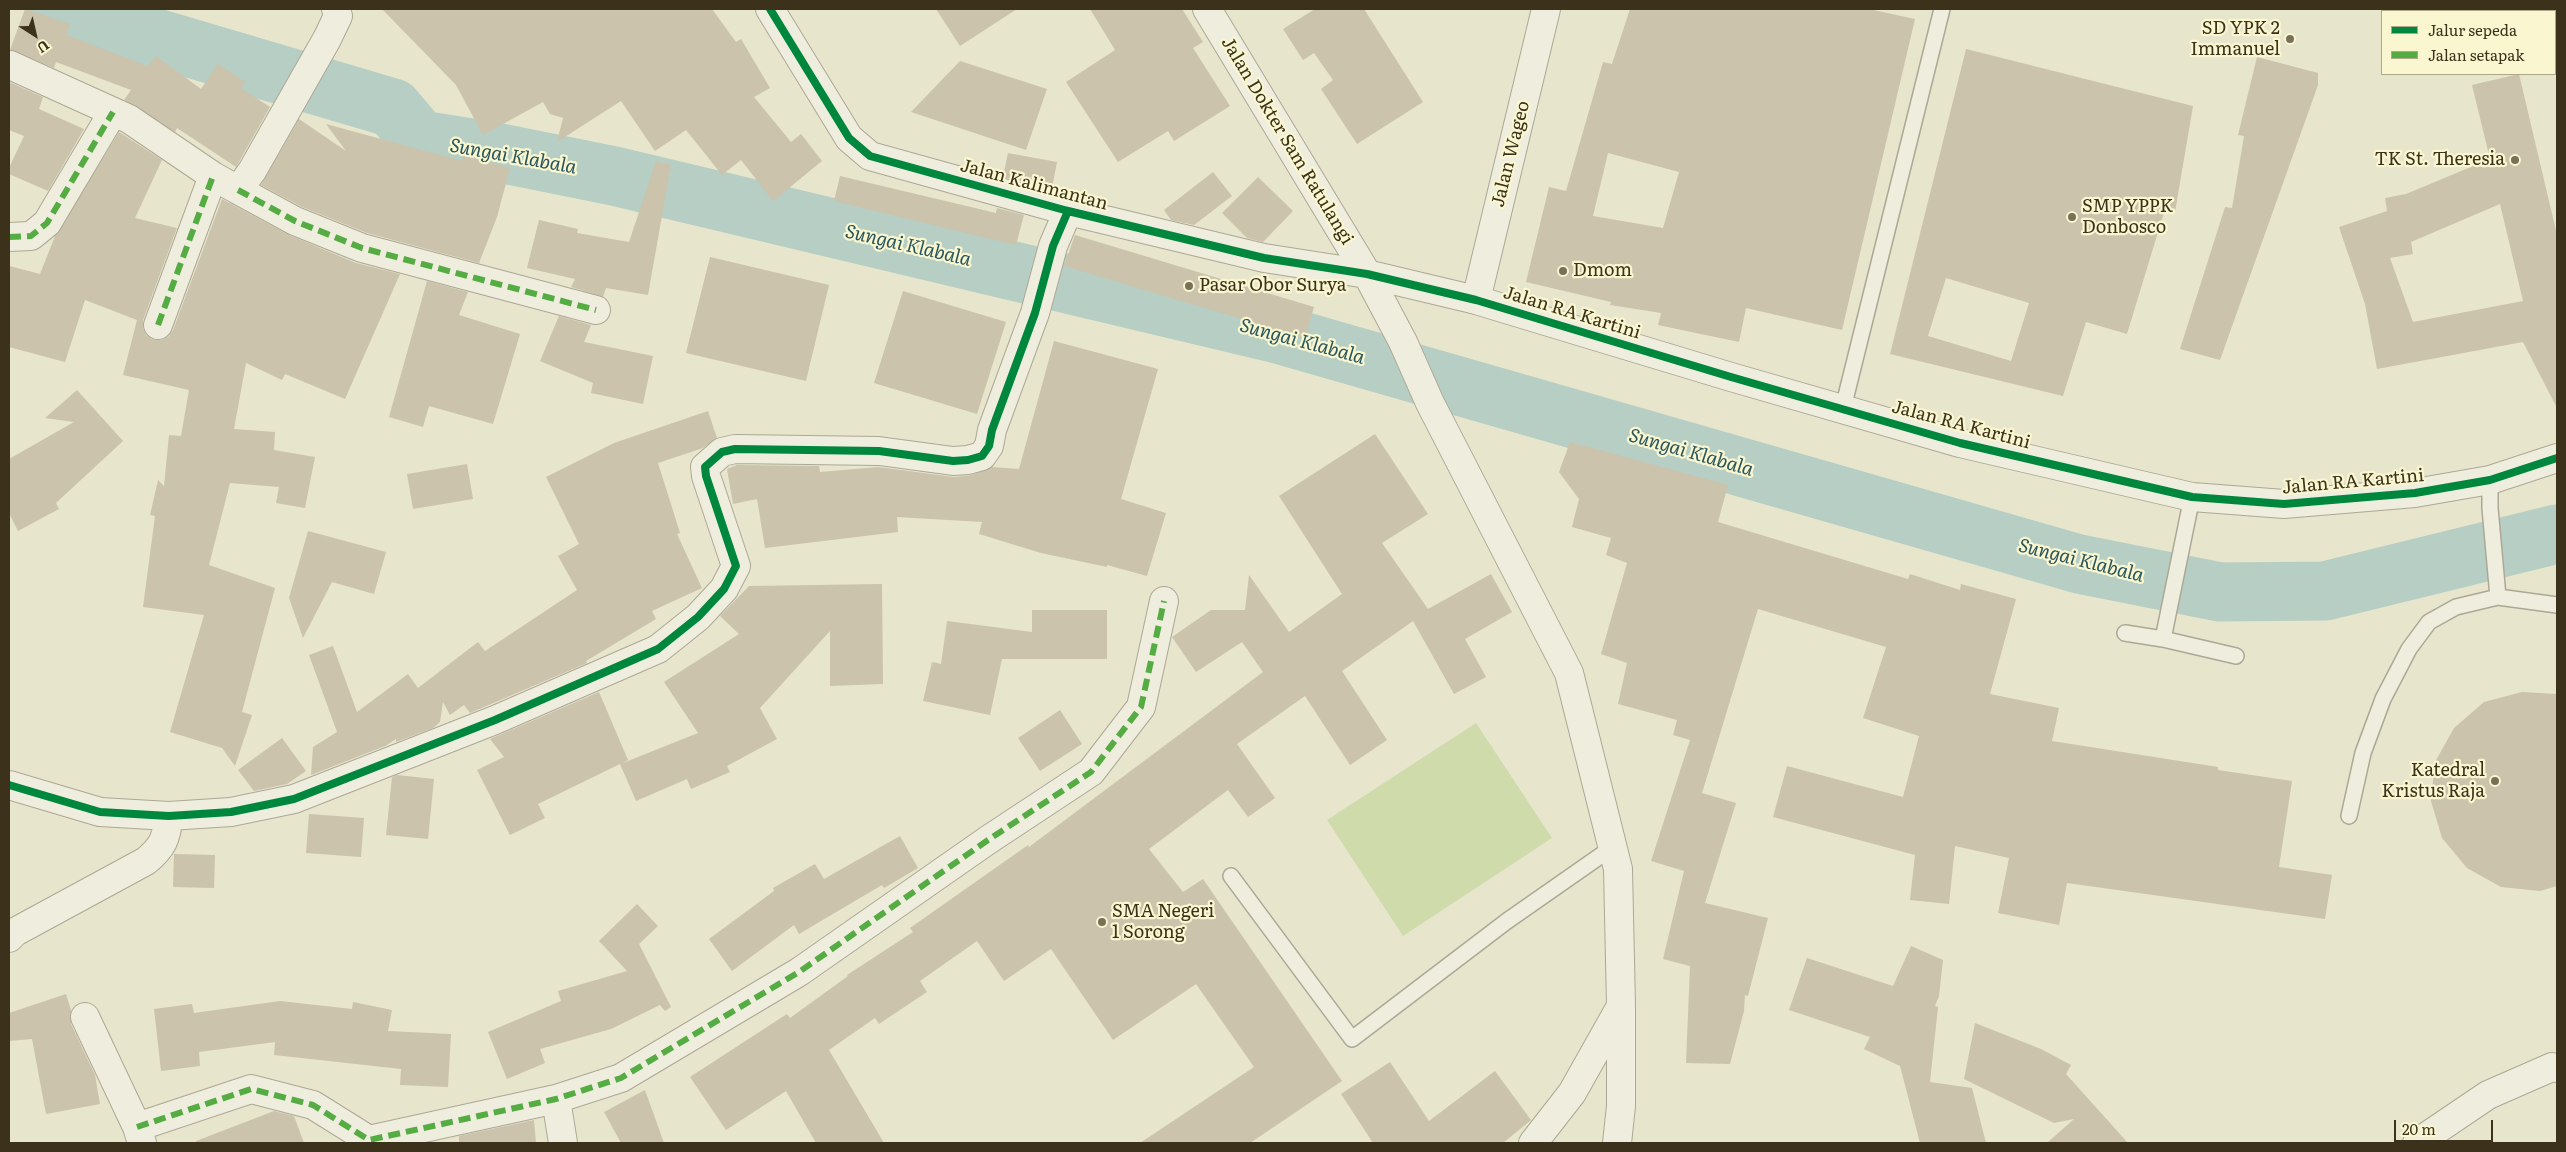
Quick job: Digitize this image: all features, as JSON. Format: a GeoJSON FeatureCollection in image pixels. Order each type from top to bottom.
{"type":"FeatureCollection","features":[{"type":"Feature","properties":{"kind":"street"},"geometry":{"type":"LineString","coordinates":[[238,190],[283,117],[327,39],[338,16],[336,9]]}},
{"type":"Feature","properties":{"kind":"street","name":"Jalan Kalimantan"},"geometry":{"type":"LineString","coordinates":[[770,9],[849,138],[870,156],[1068,210],[1264,258],[1367,274]]}},
{"type":"Feature","properties":{"kind":"street","name":"Jalan Dokter Sam Ratulangi"},"geometry":{"type":"LineString","coordinates":[[1206,9],[1367,274],[1403,342],[1430,402],[1569,673],[1618,869],[1621,1106],[1617,1143]]}},
{"type":"Feature","properties":{"kind":"street","name":"Jalan Wageo"},"geometry":{"type":"LineString","coordinates":[[1476,300],[1546,9]]}},
{"type":"Feature","properties":{"kind":"street"},"geometry":{"type":"LineString","coordinates":[[10,65],[129,119],[213,176],[295,221],[362,248],[596,310]]}},
{"type":"Feature","properties":{"kind":"street"},"geometry":{"type":"LineString","coordinates":[[9,237],[31,236],[47,223],[113,112]]}},
{"type":"Feature","properties":{"kind":"street"},"geometry":{"type":"LineString","coordinates":[[158,325],[213,176]]}},
{"type":"Feature","properties":{"kind":"street"},"geometry":{"type":"LineString","coordinates":[[9,786],[100,812],[169,816],[231,812],[294,799],[504,716],[658,649],[698,617],[724,589],[736,566],[706,476],[705,467],[722,452],[735,449],[879,451],[953,461],[968,460],[982,456],[989,446],[992,430],[1035,313],[1052,246],[1068,210]]}},
{"type":"Feature","properties":{"kind":"street","name":"Jalan RA Kartini"},"geometry":{"type":"LineString","coordinates":[[1367,274],[1476,300],[1731,377],[1960,443],[2192,497],[2284,504],[2415,493],[2490,480],[2557,458]]}},
{"type":"Feature","properties":{"kind":"street"},"geometry":{"type":"LineString","coordinates":[[85,1017],[139,1135],[252,1089],[313,1105],[369,1141],[556,1099],[621,1078],[799,972],[988,840],[1092,772],[1141,707],[1164,601]]}},
{"type":"Feature","properties":{"kind":"street"},"geometry":{"type":"LineString","coordinates":[[9,938],[15,932],[146,861],[159,850],[167,834],[169,816]]}},
{"type":"Feature","properties":{"kind":"street"},"geometry":{"type":"LineString","coordinates":[[1533,1143],[1572,1093],[1621,1006]]}},
{"type":"Feature","properties":{"kind":"street"},"geometry":{"type":"LineString","coordinates":[[2417,1143],[2488,1095],[2552,1067],[2557,1068]]}},
{"type":"Feature","properties":{"kind":"street"},"geometry":{"type":"LineString","coordinates":[[556,1099],[563,1143]]}},
{"type":"Feature","properties":{"kind":"lane"},"geometry":{"type":"LineString","coordinates":[[1843,408],[1942,9]]}},
{"type":"Feature","properties":{"kind":"lane"},"geometry":{"type":"LineString","coordinates":[[2490,480],[2490,508],[2498,597]]}},
{"type":"Feature","properties":{"kind":"lane"},"geometry":{"type":"LineString","coordinates":[[2163,639],[2192,497]]}},
{"type":"Feature","properties":{"kind":"lane"},"geometry":{"type":"LineString","coordinates":[[2349,816],[2363,753],[2383,699],[2409,649],[2429,622],[2456,607],[2498,597],[2557,605]]}},
{"type":"Feature","properties":{"kind":"lane"},"geometry":{"type":"LineString","coordinates":[[2125,633],[2163,639],[2236,656]]}},
{"type":"Feature","properties":{"kind":"lane"},"geometry":{"type":"LineString","coordinates":[[1231,876],[1352,1039],[1507,921],[1613,848]]}},
{"type":"Feature","properties":{"kind":"green space"},"geometry":{"type":"Polygon","coordinates":[[[1476,723],[1552,838],[1403,936],[1327,820],[1476,723]]]}},
{"type":"Feature","properties":{"kind":"building"},"geometry":{"type":"Polygon","coordinates":[[[25,9],[70,24],[66,35],[148,66],[156,56],[201,89],[218,64],[245,82],[241,88],[270,107],[236,167],[177,128],[175,132],[124,100],[131,90],[56,62],[54,68],[10,50],[25,9]]]}},
{"type":"Feature","properties":{"kind":"building"},"geometry":{"type":"Polygon","coordinates":[[[382,9],[712,9],[736,42],[741,39],[770,88],[754,97],[791,142],[801,134],[822,161],[773,201],[741,160],[722,175],[686,130],[655,151],[621,101],[557,142],[563,118],[550,114],[543,102],[483,135],[456,85],[382,9]]]}},
{"type":"Feature","properties":{"kind":"building"},"geometry":{"type":"Polygon","coordinates":[[[936,9],[1017,9],[960,46],[936,9]]]}},
{"type":"Feature","properties":{"kind":"building"},"geometry":{"type":"Polygon","coordinates":[[[1090,9],[1182,9],[1203,42],[1193,48],[1230,106],[1174,141],[1168,131],[1118,162],[1066,82],[1115,50],[1090,9]]]}},
{"type":"Feature","properties":{"kind":"building"},"geometry":{"type":"Polygon","coordinates":[[[1315,9],[1364,9],[1423,102],[1357,144],[1321,89],[1333,80],[1314,53],[1303,60],[1283,29],[1315,9]]]}},
{"type":"Feature","properties":{"kind":"building"},"geometry":{"type":"Polygon","coordinates":[[[1630,9],[1869,9],[1915,19],[1842,330],[1746,308],[1739,342],[1658,325],[1661,313],[1610,305],[1611,302],[1526,282],[1549,187],[1566,191],[1603,62],[1612,64],[1630,9]],[[1608,153],[1593,216],[1663,228],[1679,172],[1608,153]]]}},
{"type":"Feature","properties":{"kind":"building","name":"SMP YPPK Donbosco"},"geometry":{"type":"Polygon","coordinates":[[[1966,49],[2193,106],[2175,212],[2165,209],[2127,334],[2086,322],[2063,396],[1890,354],[1966,49]],[[1946,278],[1928,336],[2011,361],[2029,303],[1946,278]]]}},
{"type":"Feature","properties":{"kind":"building"},"geometry":{"type":"Polygon","coordinates":[[[2257,57],[2318,73],[2318,85],[2220,360],[2180,349],[2225,207],[2232,208],[2244,136],[2238,135],[2257,57]]]}},
{"type":"Feature","properties":{"kind":"building"},"geometry":{"type":"Polygon","coordinates":[[[960,61],[1047,89],[1026,150],[911,112],[960,61]]]}},
{"type":"Feature","properties":{"kind":"building"},"geometry":{"type":"Polygon","coordinates":[[[2519,75],[2557,235],[2557,408],[2523,342],[2377,369],[2365,304],[2339,227],[2387,211],[2385,198],[2406,194],[2490,159],[2472,85],[2519,75]],[[2500,204],[2411,242],[2413,254],[2390,258],[2413,322],[2523,301],[2500,204]]]}},
{"type":"Feature","properties":{"kind":"building"},"geometry":{"type":"Polygon","coordinates":[[[9,82],[43,97],[39,109],[84,129],[48,191],[9,174],[9,168],[24,136],[9,130],[9,82]]]}},
{"type":"Feature","properties":{"kind":"building"},"geometry":{"type":"Polygon","coordinates":[[[299,119],[346,151],[326,124],[462,161],[464,156],[510,168],[497,217],[479,263],[367,233],[302,207],[261,185],[299,119]]]}},
{"type":"Feature","properties":{"kind":"building"},"geometry":{"type":"Polygon","coordinates":[[[119,132],[162,160],[135,218],[177,228],[143,320],[143,328],[146,335],[152,339],[161,340],[168,337],[173,330],[222,199],[289,235],[356,263],[400,274],[345,399],[285,374],[282,380],[246,363],[234,429],[275,432],[274,450],[315,457],[305,508],[276,503],[279,487],[230,483],[209,565],[275,588],[242,712],[252,715],[235,766],[222,748],[170,732],[204,615],[143,607],[155,516],[150,515],[158,480],[164,486],[169,435],[181,436],[189,390],[123,375],[137,320],[85,300],[65,362],[9,347],[9,266],[40,274],[55,236],[119,132]]]}},
{"type":"Feature","properties":{"kind":"building"},"geometry":{"type":"Polygon","coordinates":[[[1008,153],[1057,162],[1052,188],[1003,177],[1008,153]]]}},
{"type":"Feature","properties":{"kind":"building"},"geometry":{"type":"Polygon","coordinates":[[[656,161],[671,165],[648,295],[606,288],[603,297],[571,287],[575,279],[527,268],[539,220],[578,229],[577,233],[629,242],[656,161]]]}},
{"type":"Feature","properties":{"kind":"building"},"geometry":{"type":"Polygon","coordinates":[[[1213,172],[1232,196],[1194,225],[1171,220],[1164,210],[1213,172]]]}},
{"type":"Feature","properties":{"kind":"building"},"geometry":{"type":"Polygon","coordinates":[[[840,176],[996,213],[997,208],[1024,215],[1016,245],[834,201],[840,176]]]}},
{"type":"Feature","properties":{"kind":"building"},"geometry":{"type":"Polygon","coordinates":[[[1258,177],[1293,211],[1263,242],[1247,238],[1222,213],[1258,177]]]}},
{"type":"Feature","properties":{"kind":"building","name":"Pasar Obor Surya"},"geometry":{"type":"Polygon","coordinates":[[[1075,235],[1314,307],[1305,338],[1064,266],[1075,235]]]}},
{"type":"Feature","properties":{"kind":"building"},"geometry":{"type":"Polygon","coordinates":[[[710,257],[829,285],[806,381],[686,353],[710,257]]]}},
{"type":"Feature","properties":{"kind":"building"},"geometry":{"type":"Polygon","coordinates":[[[427,281],[468,292],[459,315],[520,334],[493,424],[429,406],[423,427],[389,417],[427,281]]]}},
{"type":"Feature","properties":{"kind":"building"},"geometry":{"type":"Polygon","coordinates":[[[903,291],[1006,322],[977,414],[874,383],[903,291]]]}},
{"type":"Feature","properties":{"kind":"building"},"geometry":{"type":"Polygon","coordinates":[[[559,316],[591,325],[584,342],[653,356],[643,404],[591,393],[593,383],[540,361],[559,316]]]}},
{"type":"Feature","properties":{"kind":"building"},"geometry":{"type":"Polygon","coordinates":[[[1054,341],[1158,369],[1121,499],[1166,513],[1147,576],[1107,565],[1107,567],[1041,553],[979,534],[982,522],[897,517],[898,532],[765,548],[757,499],[733,504],[727,469],[737,465],[819,466],[820,472],[878,467],[954,477],[972,475],[992,467],[1019,469],[1054,341]]]}},
{"type":"Feature","properties":{"kind":"building"},"geometry":{"type":"Polygon","coordinates":[[[77,390],[123,441],[56,503],[59,509],[18,531],[9,513],[9,459],[74,422],[45,418],[77,390]]]}},
{"type":"Feature","properties":{"kind":"building"},"geometry":{"type":"Polygon","coordinates":[[[708,411],[717,438],[703,448],[658,463],[680,533],[677,534],[702,588],[652,611],[656,619],[586,661],[587,663],[470,713],[464,705],[450,715],[443,702],[440,722],[433,728],[396,742],[396,739],[385,746],[311,775],[313,747],[337,732],[309,655],[333,646],[357,712],[408,674],[418,688],[478,642],[485,651],[577,590],[558,556],[579,544],[546,477],[614,443],[708,411]]]}},
{"type":"Feature","properties":{"kind":"building"},"geometry":{"type":"Polygon","coordinates":[[[1375,434],[1428,514],[1382,543],[1428,609],[1491,574],[1512,612],[1465,639],[1486,677],[1454,694],[1413,621],[1342,671],[1387,740],[1350,765],[1305,696],[1237,744],[1275,798],[1248,817],[1228,790],[1149,849],[1183,892],[1203,879],[1342,1081],[1250,1143],[1140,1143],[1254,1067],[1196,984],[1113,1040],[1051,949],[1004,981],[977,941],[920,981],[927,992],[879,1024],[875,1018],[829,1050],[884,1143],[816,1143],[786,1091],[726,1130],[690,1077],[787,1014],[790,1018],[847,975],[913,932],[910,928],[1028,845],[1029,847],[1263,672],[1242,642],[1196,672],[1172,637],[1211,610],[1245,610],[1249,575],[1289,632],[1342,594],[1279,496],[1375,434]]]}},
{"type":"Feature","properties":{"kind":"building"},"geometry":{"type":"Polygon","coordinates":[[[1570,442],[1728,485],[1718,522],[1908,579],[1910,574],[1960,590],[1961,584],[2016,599],[1990,694],[2059,708],[2052,741],[2218,767],[2218,770],[2292,781],[2279,867],[2332,875],[2325,919],[2067,883],[2059,925],[1998,913],[2009,858],[1955,846],[1949,904],[1910,900],[1915,855],[1773,817],[1787,766],[1903,797],[1919,736],[1863,718],[1886,647],[1758,609],[1702,793],[1736,803],[1705,903],[1768,918],[1748,996],[1745,995],[1744,1011],[1730,1064],[1686,1063],[1690,966],[1663,959],[1684,871],[1651,861],[1690,740],[1673,735],[1677,720],[1618,704],[1627,663],[1601,654],[1627,563],[1606,555],[1611,538],[1572,527],[1579,499],[1559,472],[1570,442]]]}},
{"type":"Feature","properties":{"kind":"building"},"geometry":{"type":"Polygon","coordinates":[[[467,464],[473,499],[413,509],[407,474],[467,464]]]}},
{"type":"Feature","properties":{"kind":"building"},"geometry":{"type":"Polygon","coordinates":[[[308,531],[386,552],[374,594],[332,582],[303,638],[289,598],[308,531]]]}},
{"type":"Feature","properties":{"kind":"building"},"geometry":{"type":"Polygon","coordinates":[[[882,584],[883,684],[830,686],[830,631],[760,708],[777,739],[727,766],[730,772],[691,789],[687,779],[636,801],[620,764],[538,804],[545,818],[510,835],[477,770],[504,757],[490,739],[599,692],[628,760],[623,763],[698,733],[664,682],[739,634],[720,616],[749,586],[882,584]]]}},
{"type":"Feature","properties":{"kind":"building"},"geometry":{"type":"Polygon","coordinates":[[[1032,610],[1107,610],[1107,659],[1002,659],[990,715],[923,701],[932,662],[941,664],[947,621],[1032,632],[1032,610]]]}},
{"type":"Feature","properties":{"kind":"building","name":"Katedral Kristus Raja"},"geometry":{"type":"Polygon","coordinates":[[[2522,692],[2557,694],[2557,886],[2540,891],[2501,887],[2467,868],[2442,838],[2431,801],[2435,762],[2454,728],[2484,702],[2522,692]]]}},
{"type":"Feature","properties":{"kind":"building"},"geometry":{"type":"Polygon","coordinates":[[[1060,710],[1082,744],[1040,771],[1018,738],[1060,710]]]}},
{"type":"Feature","properties":{"kind":"building"},"geometry":{"type":"Polygon","coordinates":[[[282,738],[306,771],[287,784],[254,791],[238,770],[282,738]]]}},
{"type":"Feature","properties":{"kind":"building"},"geometry":{"type":"Polygon","coordinates":[[[397,775],[434,779],[428,839],[386,835],[392,777],[397,775]]]}},
{"type":"Feature","properties":{"kind":"building"},"geometry":{"type":"Polygon","coordinates":[[[309,814],[364,818],[361,857],[306,853],[309,814]]]}},
{"type":"Feature","properties":{"kind":"building"},"geometry":{"type":"Polygon","coordinates":[[[900,836],[918,868],[884,888],[882,885],[799,934],[794,925],[732,971],[709,939],[774,891],[773,888],[815,864],[824,879],[900,836]]]}},
{"type":"Feature","properties":{"kind":"building"},"geometry":{"type":"Polygon","coordinates":[[[174,854],[215,855],[214,888],[173,887],[174,854]]]}},
{"type":"Feature","properties":{"kind":"building"},"geometry":{"type":"Polygon","coordinates":[[[637,904],[658,926],[639,944],[671,1007],[665,1011],[660,1005],[611,1029],[540,1049],[545,1063],[507,1079],[488,1032],[561,1001],[558,991],[627,971],[599,941],[637,904]]]}},
{"type":"Feature","properties":{"kind":"building"},"geometry":{"type":"Polygon","coordinates":[[[1911,946],[1943,960],[1939,996],[1935,1006],[1938,1007],[1930,1082],[1972,1088],[1986,1143],[1920,1143],[1900,1066],[1864,1049],[1870,1037],[1789,1010],[1807,958],[1893,986],[1911,946]]]}},
{"type":"Feature","properties":{"kind":"building"},"geometry":{"type":"Polygon","coordinates":[[[66,994],[71,1010],[71,1024],[95,1075],[100,1104],[46,1114],[32,1039],[9,1041],[9,1013],[66,994]]]}},
{"type":"Feature","properties":{"kind":"building"},"geometry":{"type":"Polygon","coordinates":[[[280,1001],[352,1009],[353,1002],[392,1010],[388,1031],[451,1034],[448,1087],[400,1085],[401,1069],[274,1055],[275,1042],[199,1052],[200,1066],[161,1071],[154,1009],[192,1004],[194,1013],[280,1001]]]}},
{"type":"Feature","properties":{"kind":"building"},"geometry":{"type":"Polygon","coordinates":[[[1975,1023],[2041,1049],[2071,1065],[2066,1074],[2128,1143],[2047,1143],[2074,1119],[2054,1123],[1964,1079],[1975,1023]]]}},
{"type":"Feature","properties":{"kind":"building"},"geometry":{"type":"Polygon","coordinates":[[[1390,1062],[1429,1121],[1495,1071],[1531,1120],[1503,1143],[1373,1143],[1341,1094],[1390,1062]]]}},
{"type":"Feature","properties":{"kind":"building"},"geometry":{"type":"Polygon","coordinates":[[[645,1090],[664,1143],[621,1143],[604,1112],[645,1090]]]}},
{"type":"Feature","properties":{"kind":"building"},"geometry":{"type":"Polygon","coordinates":[[[274,1111],[294,1116],[304,1143],[197,1143],[196,1141],[274,1111]]]}},
{"type":"Feature","properties":{"kind":"building"},"geometry":{"type":"Polygon","coordinates":[[[534,1120],[536,1143],[459,1143],[459,1136],[534,1120]]]}},
{"type":"Feature","properties":{"kind":"waterway","name":"Sungai Klabala"},"geometry":{"type":"LineString","coordinates":[[58,9],[393,108],[420,140],[490,151],[614,176],[1274,333],[2079,564],[2220,592],[2325,591],[2557,534]]}},
{"type":"Feature","properties":{"kind":"marked path"},"geometry":{"type":"LineString","coordinates":[[9,237],[31,236],[47,223],[113,112]]}},
{"type":"Feature","properties":{"kind":"marked path"},"geometry":{"type":"LineString","coordinates":[[158,325],[213,176]]}},
{"type":"Feature","properties":{"kind":"marked path"},"geometry":{"type":"LineString","coordinates":[[238,190],[295,221],[362,248],[596,310]]}},
{"type":"Feature","properties":{"kind":"marked path"},"geometry":{"type":"LineString","coordinates":[[137,1127],[251,1089],[313,1105],[369,1140],[556,1099],[621,1078],[799,972],[988,840],[1091,772],[1141,707],[1164,601]]}},
{"type":"Feature","properties":{"kind":"cycle path"},"geometry":{"type":"LineString","coordinates":[[770,9],[849,138],[870,156],[1068,211],[1264,258],[1367,274],[1476,300],[1731,377],[1960,443],[2192,497],[2284,504],[2415,493],[2490,480],[2557,458]]}},
{"type":"Feature","properties":{"kind":"cycle path"},"geometry":{"type":"LineString","coordinates":[[9,785],[100,812],[169,816],[231,812],[294,799],[495,720],[658,649],[698,617],[724,589],[736,566],[706,476],[705,467],[722,452],[735,449],[879,451],[953,461],[968,460],[982,456],[989,446],[992,430],[1035,313],[1053,246],[1068,211]]}},
{"type":"Feature","properties":{"kind":"place","name":"SD YPK 2 Immanuel"},"geometry":{"type":"Point","coordinates":[2290,39]}},
{"type":"Feature","properties":{"kind":"place","name":"TK St. Theresia"},"geometry":{"type":"Point","coordinates":[2515,160]}},
{"type":"Feature","properties":{"kind":"place","name":"SMP YPPK Donbosco"},"geometry":{"type":"Point","coordinates":[2072,217]}},
{"type":"Feature","properties":{"kind":"place","name":"Dmom"},"geometry":{"type":"Point","coordinates":[1563,271]}},
{"type":"Feature","properties":{"kind":"place","name":"Pasar Obor Surya"},"geometry":{"type":"Point","coordinates":[1189,286]}},
{"type":"Feature","properties":{"kind":"place","name":"Katedral Kristus Raja"},"geometry":{"type":"Point","coordinates":[2495,781]}},
{"type":"Feature","properties":{"kind":"place","name":"SMA Negeri 1 Sorong"},"geometry":{"type":"Point","coordinates":[1102,922]}}]}
